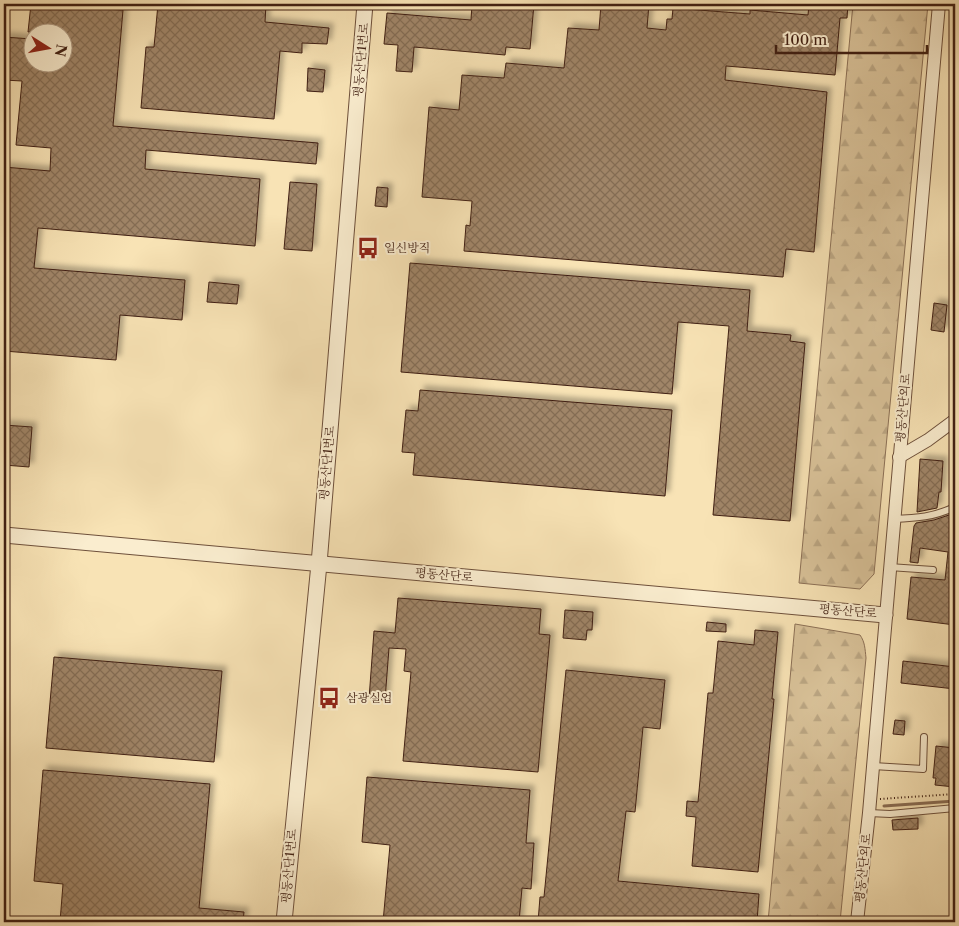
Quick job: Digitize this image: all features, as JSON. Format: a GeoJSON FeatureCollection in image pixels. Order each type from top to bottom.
{"type":"FeatureCollection","features":[{"type":"Feature","properties":{"kind":"street","name":"평동산단1번로"},"geometry":{"type":"LineString","coordinates":[[284,922],[319,564],[365,4]]}},
{"type":"Feature","properties":{"kind":"street","name":"평동산단외로"},"geometry":{"type":"LineString","coordinates":[[857,922],[869,813],[893,518],[939,4]]}},
{"type":"Feature","properties":{"kind":"street"},"geometry":{"type":"LineString","coordinates":[[899,457],[928,440],[955,420]]}},
{"type":"Feature","properties":{"kind":"street","name":"평동산단로"},"geometry":{"type":"LineString","coordinates":[[4,535],[885,615]]}},
{"type":"Feature","properties":{"kind":"lane"},"geometry":{"type":"LineString","coordinates":[[893,518],[924,518],[955,507]]}},
{"type":"Feature","properties":{"kind":"lane"},"geometry":{"type":"LineString","coordinates":[[889,567],[933,570]]}},
{"type":"Feature","properties":{"kind":"lane"},"geometry":{"type":"LineString","coordinates":[[873,766],[924,769],[924,737]]}},
{"type":"Feature","properties":{"kind":"lane"},"geometry":{"type":"LineString","coordinates":[[869,813],[890,814],[955,808]]}},
{"type":"Feature","properties":{"kind":"path"},"geometry":{"type":"LineString","coordinates":[[870,799],[955,794]]}},
{"type":"Feature","properties":{"kind":"green space"},"geometry":{"type":"Polygon","coordinates":[[[853,4],[928,4],[874,574],[860,589],[799,583],[853,4]]]}},
{"type":"Feature","properties":{"kind":"green space"},"geometry":{"type":"Polygon","coordinates":[[[795,624],[860,635],[865,649],[866,658],[840,922],[768,922],[795,624]]]}},
{"type":"Feature","properties":{"kind":"building"},"geometry":{"type":"Polygon","coordinates":[[[31,4],[102,4],[102,9],[123,10],[113,126],[318,143],[316,164],[146,150],[145,169],[260,179],[255,246],[38,228],[34,268],[185,280],[182,320],[120,315],[116,360],[4,351],[4,310],[8,262],[4,262],[4,167],[50,171],[51,148],[16,145],[22,81],[4,80],[4,37],[22,38],[22,72],[72,72],[72,22],[29,22],[31,4]]]}},
{"type":"Feature","properties":{"kind":"building"},"geometry":{"type":"Polygon","coordinates":[[[158,4],[266,4],[265,22],[329,28],[327,44],[302,43],[302,53],[280,51],[274,119],[141,108],[146,47],[154,47],[158,4]]]}},
{"type":"Feature","properties":{"kind":"building"},"geometry":{"type":"Polygon","coordinates":[[[472,4],[534,4],[530,49],[506,47],[505,55],[414,47],[412,72],[396,71],[398,45],[384,44],[387,13],[471,20],[472,4]]]}},
{"type":"Feature","properties":{"kind":"building"},"geometry":{"type":"Polygon","coordinates":[[[601,4],[649,4],[647,28],[666,30],[667,19],[672,19],[673,8],[750,14],[750,10],[808,15],[809,4],[848,4],[847,18],[840,18],[835,75],[726,66],[725,80],[827,92],[814,252],[786,249],[783,277],[464,251],[466,225],[470,226],[472,201],[422,197],[429,107],[459,110],[462,75],[504,78],[506,63],[564,68],[568,28],[599,30],[601,4]]]}},
{"type":"Feature","properties":{"kind":"building"},"geometry":{"type":"Polygon","coordinates":[[[308,68],[325,70],[323,92],[307,91],[308,68]]]}},
{"type":"Feature","properties":{"kind":"building"},"geometry":{"type":"Polygon","coordinates":[[[290,182],[317,184],[312,251],[284,249],[290,182]]]}},
{"type":"Feature","properties":{"kind":"building"},"geometry":{"type":"Polygon","coordinates":[[[377,187],[388,188],[387,207],[375,206],[377,187]]]}},
{"type":"Feature","properties":{"kind":"building"},"geometry":{"type":"Polygon","coordinates":[[[410,263],[750,290],[747,331],[791,335],[790,341],[805,343],[790,521],[713,515],[729,326],[678,322],[672,394],[401,372],[410,263]]]}},
{"type":"Feature","properties":{"kind":"building"},"geometry":{"type":"Polygon","coordinates":[[[209,282],[239,285],[237,304],[207,302],[209,282]]]}},
{"type":"Feature","properties":{"kind":"building"},"geometry":{"type":"Polygon","coordinates":[[[934,303],[947,305],[944,332],[931,330],[934,303]]]}},
{"type":"Feature","properties":{"kind":"building"},"geometry":{"type":"Polygon","coordinates":[[[420,390],[672,410],[665,496],[413,475],[415,453],[402,452],[406,410],[418,411],[420,390]]]}},
{"type":"Feature","properties":{"kind":"building"},"geometry":{"type":"Polygon","coordinates":[[[4,425],[32,427],[29,467],[4,465],[4,425]]]}},
{"type":"Feature","properties":{"kind":"building"},"geometry":{"type":"Polygon","coordinates":[[[920,459],[943,461],[941,492],[939,492],[937,508],[917,512],[920,459]]]}},
{"type":"Feature","properties":{"kind":"building"},"geometry":{"type":"Polygon","coordinates":[[[955,513],[955,625],[907,619],[911,577],[945,580],[948,552],[920,548],[918,563],[910,562],[914,526],[916,523],[934,520],[955,513]]]}},
{"type":"Feature","properties":{"kind":"building"},"geometry":{"type":"Polygon","coordinates":[[[398,598],[541,609],[539,634],[550,635],[538,772],[403,761],[411,672],[404,671],[406,649],[389,648],[385,700],[369,699],[374,631],[395,633],[398,598]]]}},
{"type":"Feature","properties":{"kind":"building"},"geometry":{"type":"Polygon","coordinates":[[[565,610],[593,612],[592,630],[587,630],[586,640],[563,638],[565,610]]]}},
{"type":"Feature","properties":{"kind":"building"},"geometry":{"type":"Polygon","coordinates":[[[707,622],[726,624],[726,632],[706,631],[707,622]]]}},
{"type":"Feature","properties":{"kind":"building"},"geometry":{"type":"Polygon","coordinates":[[[755,630],[778,632],[772,699],[774,699],[758,872],[692,866],[696,817],[686,816],[687,801],[698,802],[708,693],[713,693],[718,641],[754,645],[755,630]]]}},
{"type":"Feature","properties":{"kind":"building"},"geometry":{"type":"Polygon","coordinates":[[[54,657],[222,671],[214,762],[46,748],[54,657]]]}},
{"type":"Feature","properties":{"kind":"building"},"geometry":{"type":"Polygon","coordinates":[[[903,661],[955,667],[955,689],[901,683],[903,661]]]}},
{"type":"Feature","properties":{"kind":"building"},"geometry":{"type":"Polygon","coordinates":[[[566,670],[665,680],[660,729],[643,727],[635,812],[626,811],[618,881],[759,894],[757,922],[538,922],[540,897],[544,897],[566,670]]]}},
{"type":"Feature","properties":{"kind":"building"},"geometry":{"type":"Polygon","coordinates":[[[895,720],[905,721],[904,735],[893,734],[895,720]]]}},
{"type":"Feature","properties":{"kind":"building"},"geometry":{"type":"Polygon","coordinates":[[[936,746],[955,748],[955,787],[935,785],[936,778],[933,778],[936,746]]]}},
{"type":"Feature","properties":{"kind":"building"},"geometry":{"type":"Polygon","coordinates":[[[43,770],[210,784],[199,908],[244,912],[243,922],[60,922],[63,884],[34,881],[43,770]]]}},
{"type":"Feature","properties":{"kind":"building"},"geometry":{"type":"Polygon","coordinates":[[[367,777],[530,790],[526,843],[534,843],[531,889],[522,888],[519,922],[383,922],[390,845],[362,842],[367,777]]]}},
{"type":"Feature","properties":{"kind":"building"},"geometry":{"type":"Polygon","coordinates":[[[918,818],[918,829],[893,830],[892,820],[918,818]]]}},
{"type":"Feature","properties":{"kind":"waterway"},"geometry":{"type":"LineString","coordinates":[[884,806],[955,801]]}},
{"type":"Feature","properties":{"kind":"place","name":"일신방직"},"geometry":{"type":"Point","coordinates":[368,248]}},
{"type":"Feature","properties":{"kind":"place","name":"삼광실업"},"geometry":{"type":"Point","coordinates":[329,698]}}]}
